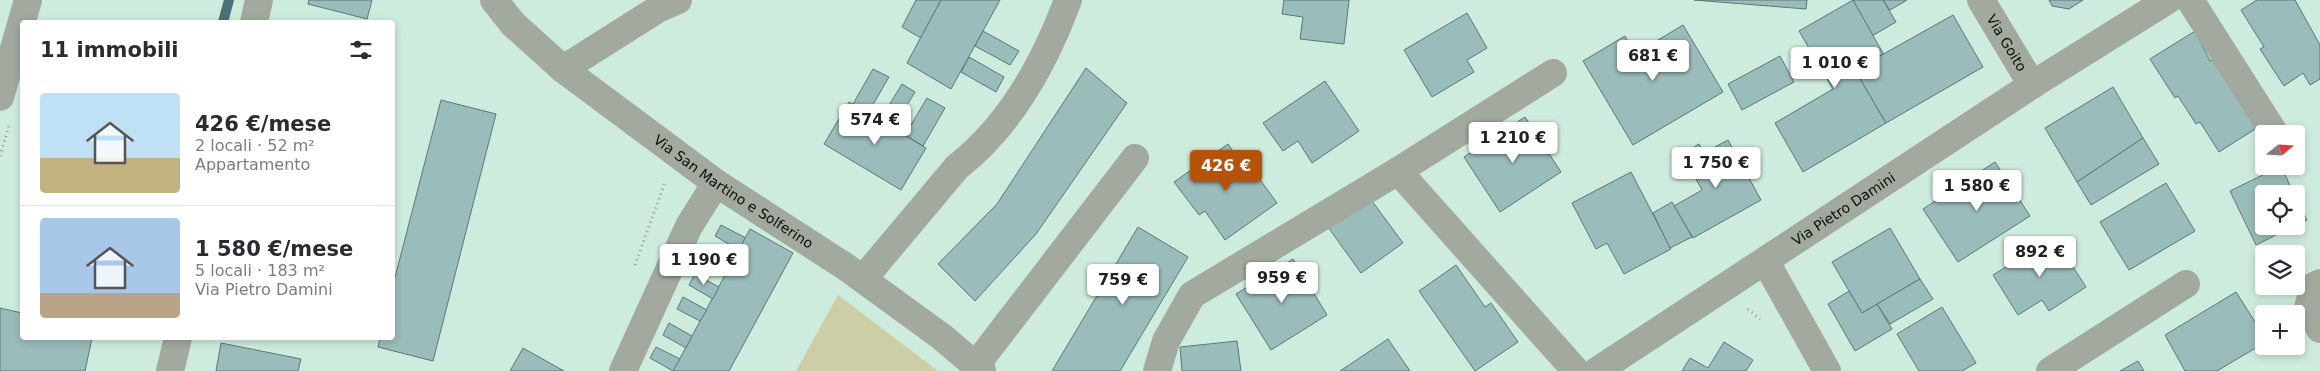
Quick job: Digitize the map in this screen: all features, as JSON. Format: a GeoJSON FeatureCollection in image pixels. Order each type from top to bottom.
{"type":"FeatureCollection","features":[{"type":"Feature","properties":{"kind":"street"},"geometry":{"type":"LineString","coordinates":[[22,20],[28,0]]}},
{"type":"Feature","properties":{"kind":"street"},"geometry":{"type":"LineString","coordinates":[[254,20],[259,0]]}},
{"type":"Feature","properties":{"kind":"street","name":"Via San Martino e Solferino"},"geometry":{"type":"LineString","coordinates":[[494,0],[513,24],[563,68],[716,182],[863,280],[942,337],[979,368]]}},
{"type":"Feature","properties":{"kind":"street"},"geometry":{"type":"LineString","coordinates":[[563,68],[658,9],[678,0]]}},
{"type":"Feature","properties":{"kind":"street"},"geometry":{"type":"LineString","coordinates":[[863,280],[957,167],[975,153],[1012,110],[1054,38],[1068,0]]}},
{"type":"Feature","properties":{"kind":"street","name":"Via Goito"},"geometry":{"type":"LineString","coordinates":[[1981,0],[2032,86]]}},
{"type":"Feature","properties":{"kind":"street","name":"Via Pietro Damini"},"geometry":{"type":"LineString","coordinates":[[1597,371],[2032,86],[2168,0]]}},
{"type":"Feature","properties":{"kind":"street"},"geometry":{"type":"LineString","coordinates":[[2190,0],[2269,125]]}},
{"type":"Feature","properties":{"kind":"street"},"geometry":{"type":"LineString","coordinates":[[0,97],[20,28]]}},
{"type":"Feature","properties":{"kind":"street"},"geometry":{"type":"LineString","coordinates":[[1158,371],[1166,341],[1192,295],[1398,171],[1553,73]]}},
{"type":"Feature","properties":{"kind":"street"},"geometry":{"type":"LineString","coordinates":[[979,368],[1135,158]]}},
{"type":"Feature","properties":{"kind":"street"},"geometry":{"type":"LineString","coordinates":[[1398,171],[1576,371]]}},
{"type":"Feature","properties":{"kind":"street"},"geometry":{"type":"LineString","coordinates":[[623,371],[689,226],[716,182]]}},
{"type":"Feature","properties":{"kind":"street"},"geometry":{"type":"LineString","coordinates":[[1766,262],[1827,371]]}},
{"type":"Feature","properties":{"kind":"street"},"geometry":{"type":"LineString","coordinates":[[2320,283],[2314,286],[2308,308],[2320,329]]}},
{"type":"Feature","properties":{"kind":"street"},"geometry":{"type":"LineString","coordinates":[[2050,371],[2186,284]]}},
{"type":"Feature","properties":{"kind":"street"},"geometry":{"type":"LineString","coordinates":[[170,371],[178,340]]}},
{"type":"Feature","properties":{"kind":"green space"},"geometry":{"type":"Polygon","coordinates":[[[838,295],[938,371],[796,371],[838,295]]]}},
{"type":"Feature","properties":{"kind":"building"},"geometry":{"type":"Polygon","coordinates":[[[309,0],[372,0],[367,19],[308,4],[309,0]]]}},
{"type":"Feature","properties":{"kind":"building"},"geometry":{"type":"Polygon","coordinates":[[[916,0],[941,0],[921,38],[902,27],[916,0]]]}},
{"type":"Feature","properties":{"kind":"building"},"geometry":{"type":"Polygon","coordinates":[[[941,0],[1000,0],[951,89],[907,63],[941,0]]]}},
{"type":"Feature","properties":{"kind":"building"},"geometry":{"type":"Polygon","coordinates":[[[1284,0],[1349,0],[1344,44],[1300,39],[1303,17],[1282,14],[1284,0]]]}},
{"type":"Feature","properties":{"kind":"building"},"geometry":{"type":"Polygon","coordinates":[[[1694,0],[1807,0],[1806,9],[1694,0]]]}},
{"type":"Feature","properties":{"kind":"building"},"geometry":{"type":"Polygon","coordinates":[[[1853,0],[1883,0],[1896,22],[1872,36],[1853,0]]]}},
{"type":"Feature","properties":{"kind":"building"},"geometry":{"type":"Polygon","coordinates":[[[1853,0],[1884,55],[1855,70],[1886,123],[1803,172],[1775,123],[1833,89],[1799,31],[1853,0]]]}},
{"type":"Feature","properties":{"kind":"building"},"geometry":{"type":"Polygon","coordinates":[[[1883,0],[1907,0],[1890,10],[1883,0]]]}},
{"type":"Feature","properties":{"kind":"building"},"geometry":{"type":"Polygon","coordinates":[[[2049,0],[2083,0],[2069,9],[2052,6],[2049,0]]]}},
{"type":"Feature","properties":{"kind":"building"},"geometry":{"type":"Polygon","coordinates":[[[2257,0],[2295,0],[2320,45],[2320,79],[2310,85],[2303,73],[2284,86],[2260,49],[2264,47],[2241,10],[2257,0]]]}},
{"type":"Feature","properties":{"kind":"building"},"geometry":{"type":"Polygon","coordinates":[[[1467,13],[1487,48],[1467,60],[1474,72],[1432,97],[1404,50],[1467,13]]]}},
{"type":"Feature","properties":{"kind":"building"},"geometry":{"type":"Polygon","coordinates":[[[1953,15],[1983,67],[1886,123],[1855,70],[1953,15]]]}},
{"type":"Feature","properties":{"kind":"building"},"geometry":{"type":"Polygon","coordinates":[[[1683,25],[1723,92],[1633,145],[1583,61],[1625,36],[1635,54],[1683,25]]]}},
{"type":"Feature","properties":{"kind":"building"},"geometry":{"type":"Polygon","coordinates":[[[983,31],[1019,51],[1010,65],[975,46],[983,31]]]}},
{"type":"Feature","properties":{"kind":"building"},"geometry":{"type":"Polygon","coordinates":[[[2195,31],[2210,61],[2215,58],[2259,125],[2255,125],[2255,129],[2219,152],[2200,122],[2196,124],[2178,96],[2175,98],[2150,59],[2195,31]]]}},
{"type":"Feature","properties":{"kind":"building"},"geometry":{"type":"Polygon","coordinates":[[[1780,56],[1794,82],[1742,110],[1728,84],[1780,56]]]}},
{"type":"Feature","properties":{"kind":"building"},"geometry":{"type":"Polygon","coordinates":[[[969,57],[1004,77],[996,92],[961,72],[969,57]]]}},
{"type":"Feature","properties":{"kind":"building"},"geometry":{"type":"Polygon","coordinates":[[[1086,68],[1127,103],[1036,234],[975,301],[938,264],[997,204],[1086,68]]]}},
{"type":"Feature","properties":{"kind":"building"},"geometry":{"type":"Polygon","coordinates":[[[873,69],[889,77],[868,113],[853,104],[873,69]]]}},
{"type":"Feature","properties":{"kind":"building"},"geometry":{"type":"Polygon","coordinates":[[[1325,81],[1359,131],[1312,163],[1298,141],[1283,151],[1263,123],[1325,81]]]}},
{"type":"Feature","properties":{"kind":"building"},"geometry":{"type":"Polygon","coordinates":[[[902,84],[915,92],[893,128],[880,120],[902,84]]]}},
{"type":"Feature","properties":{"kind":"building"},"geometry":{"type":"Polygon","coordinates":[[[2113,87],[2143,138],[2077,182],[2045,128],[2113,87]]]}},
{"type":"Feature","properties":{"kind":"building"},"geometry":{"type":"Polygon","coordinates":[[[927,98],[945,108],[923,146],[905,135],[927,98]]]}},
{"type":"Feature","properties":{"kind":"building"},"geometry":{"type":"Polygon","coordinates":[[[441,100],[496,114],[433,361],[378,347],[380,340],[395,340],[395,277],[441,100]]]}},
{"type":"Feature","properties":{"kind":"building"},"geometry":{"type":"Polygon","coordinates":[[[849,102],[926,148],[901,190],[824,144],[849,102]]]}},
{"type":"Feature","properties":{"kind":"building"},"geometry":{"type":"Polygon","coordinates":[[[1525,117],[1561,172],[1500,212],[1464,157],[1525,117]]]}},
{"type":"Feature","properties":{"kind":"building"},"geometry":{"type":"Polygon","coordinates":[[[2143,138],[2159,164],[2091,205],[2077,182],[2143,138]]]}},
{"type":"Feature","properties":{"kind":"building"},"geometry":{"type":"Polygon","coordinates":[[[1728,140],[1761,200],[1693,238],[1674,206],[1702,190],[1682,154],[1699,144],[1704,153],[1728,140]]]}},
{"type":"Feature","properties":{"kind":"building"},"geometry":{"type":"Polygon","coordinates":[[[1228,144],[1248,173],[1253,170],[1277,203],[1225,240],[1205,211],[1199,215],[1174,182],[1228,144]]]}},
{"type":"Feature","properties":{"kind":"building"},"geometry":{"type":"Polygon","coordinates":[[[1995,162],[2030,216],[1958,262],[1923,209],[1995,162]]]}},
{"type":"Feature","properties":{"kind":"building"},"geometry":{"type":"Polygon","coordinates":[[[1631,172],[1671,249],[1624,274],[1607,243],[1596,249],[1572,203],[1631,172]]]}},
{"type":"Feature","properties":{"kind":"building"},"geometry":{"type":"Polygon","coordinates":[[[2263,175],[2285,175],[2290,185],[2255,185],[2255,235],[2276,235],[2256,245],[2230,191],[2263,175]]]}},
{"type":"Feature","properties":{"kind":"building"},"geometry":{"type":"Polygon","coordinates":[[[2166,183],[2195,231],[2129,270],[2100,222],[2166,183]]]}},
{"type":"Feature","properties":{"kind":"building"},"geometry":{"type":"Polygon","coordinates":[[[1369,197],[1403,243],[1361,273],[1328,227],[1369,197]]]}},
{"type":"Feature","properties":{"kind":"building"},"geometry":{"type":"Polygon","coordinates":[[[1672,202],[1692,237],[1670,248],[1653,213],[1672,202]]]}},
{"type":"Feature","properties":{"kind":"building"},"geometry":{"type":"Polygon","coordinates":[[[721,225],[746,238],[739,250],[715,236],[721,225]]]}},
{"type":"Feature","properties":{"kind":"building"},"geometry":{"type":"Polygon","coordinates":[[[1138,227],[1188,257],[1120,371],[1052,371],[1138,227]]]}},
{"type":"Feature","properties":{"kind":"building"},"geometry":{"type":"Polygon","coordinates":[[[1890,228],[1920,279],[1862,313],[1832,262],[1890,228]]]}},
{"type":"Feature","properties":{"kind":"building"},"geometry":{"type":"Polygon","coordinates":[[[750,229],[793,253],[729,371],[673,371],[750,229]]]}},
{"type":"Feature","properties":{"kind":"building"},"geometry":{"type":"Polygon","coordinates":[[[2054,237],[2086,287],[2049,311],[2042,300],[2018,315],[1993,275],[2054,237]]]}},
{"type":"Feature","properties":{"kind":"building"},"geometry":{"type":"Polygon","coordinates":[[[708,249],[732,263],[726,274],[702,261],[708,249]]]}},
{"type":"Feature","properties":{"kind":"building"},"geometry":{"type":"Polygon","coordinates":[[[1293,259],[1327,315],[1271,350],[1236,294],[1293,259]]]}},
{"type":"Feature","properties":{"kind":"building"},"geometry":{"type":"Polygon","coordinates":[[[1456,265],[1485,307],[1491,303],[1518,342],[1475,371],[1419,291],[1456,265]]]}},
{"type":"Feature","properties":{"kind":"building"},"geometry":{"type":"Polygon","coordinates":[[[695,274],[719,287],[713,299],[689,285],[695,274]]]}},
{"type":"Feature","properties":{"kind":"building"},"geometry":{"type":"Polygon","coordinates":[[[1920,279],[1933,299],[1890,324],[1877,304],[1920,279]]]}},
{"type":"Feature","properties":{"kind":"building"},"geometry":{"type":"Polygon","coordinates":[[[1849,291],[1862,313],[1877,304],[1892,329],[1855,351],[1828,304],[1849,291]]]}},
{"type":"Feature","properties":{"kind":"building"},"geometry":{"type":"Polygon","coordinates":[[[2236,292],[2255,322],[2255,348],[2217,371],[2185,371],[2165,335],[2236,292]]]}},
{"type":"Feature","properties":{"kind":"building"},"geometry":{"type":"Polygon","coordinates":[[[683,297],[707,310],[700,321],[677,309],[683,297]]]}},
{"type":"Feature","properties":{"kind":"building"},"geometry":{"type":"Polygon","coordinates":[[[1942,307],[1976,363],[1962,371],[1919,371],[1897,334],[1942,307]]]}},
{"type":"Feature","properties":{"kind":"building"},"geometry":{"type":"Polygon","coordinates":[[[0,308],[20,313],[20,340],[92,340],[85,371],[0,371],[0,308]]]}},
{"type":"Feature","properties":{"kind":"building"},"geometry":{"type":"Polygon","coordinates":[[[669,323],[692,336],[686,348],[663,335],[669,323]]]}},
{"type":"Feature","properties":{"kind":"building"},"geometry":{"type":"Polygon","coordinates":[[[1388,339],[1410,371],[1340,371],[1388,339]]]}},
{"type":"Feature","properties":{"kind":"building"},"geometry":{"type":"Polygon","coordinates":[[[1237,341],[1241,371],[1182,371],[1180,347],[1237,341]]]}},
{"type":"Feature","properties":{"kind":"building"},"geometry":{"type":"Polygon","coordinates":[[[1724,342],[1753,360],[1746,371],[1682,371],[1690,358],[1708,368],[1724,342]]]}},
{"type":"Feature","properties":{"kind":"building"},"geometry":{"type":"Polygon","coordinates":[[[221,343],[301,359],[298,371],[216,371],[221,343]]]}},
{"type":"Feature","properties":{"kind":"building"},"geometry":{"type":"Polygon","coordinates":[[[656,347],[680,359],[673,371],[650,358],[656,347]]]}},
{"type":"Feature","properties":{"kind":"building"},"geometry":{"type":"Polygon","coordinates":[[[523,348],[564,371],[510,371],[523,348]]]}},
{"type":"Feature","properties":{"kind":"building"},"geometry":{"type":"Polygon","coordinates":[[[2138,361],[2144,371],[2120,371],[2138,361]]]}},
{"type":"Feature","properties":{"kind":"waterway"},"geometry":{"type":"LineString","coordinates":[[224,20],[229,0]]}}]}
